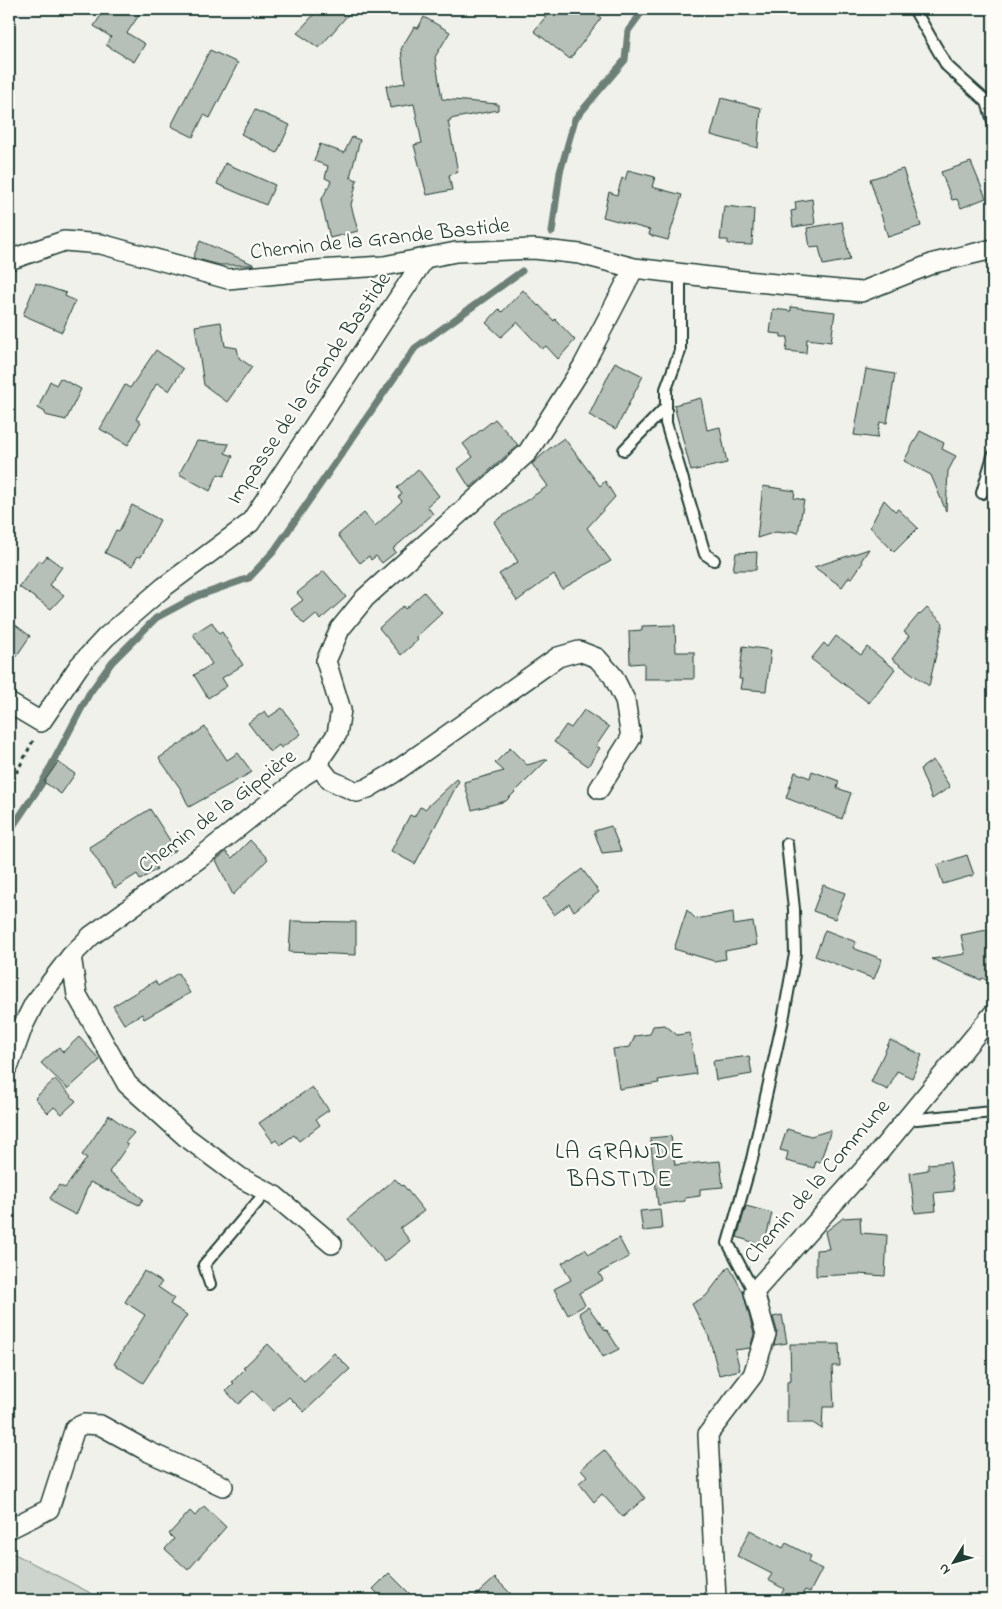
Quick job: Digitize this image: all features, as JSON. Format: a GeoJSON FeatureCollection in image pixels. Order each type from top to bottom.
{"type":"FeatureCollection","features":[{"type":"Feature","properties":{"kind":"street","name":"Chemin de la Grande Bastide"},"geometry":{"type":"LineString","coordinates":[[9,260],[64,241],[101,244],[228,279],[384,266],[456,252],[534,249],[580,254],[634,268],[861,292],[934,263],[993,249]]}},
{"type":"Feature","properties":{"kind":"street","name":"Impasse de la Grande Bastide"},"geometry":{"type":"LineString","coordinates":[[40,722],[79,666],[106,637],[164,587],[250,524],[425,258]]}},
{"type":"Feature","properties":{"kind":"street","name":"Chemin de la Gippière"},"geometry":{"type":"LineString","coordinates":[[9,1065],[23,1026],[34,1004],[71,956],[91,936],[201,857],[303,776],[319,766],[322,756],[337,734],[341,710],[326,661],[340,628],[365,598],[528,452],[583,366],[634,268]]}},
{"type":"Feature","properties":{"kind":"street"},"geometry":{"type":"LineString","coordinates":[[319,766],[330,780],[357,792],[368,788],[392,774],[558,657],[579,651],[597,658],[614,676],[625,700],[631,738],[599,789]]}},
{"type":"Feature","properties":{"kind":"street"},"geometry":{"type":"LineString","coordinates":[[9,704],[40,722]]}},
{"type":"Feature","properties":{"kind":"street"},"geometry":{"type":"LineString","coordinates":[[71,956],[77,995],[127,1084],[186,1137],[240,1178],[276,1196],[332,1244]]}},
{"type":"Feature","properties":{"kind":"street","name":"Chemin de la Commune"},"geometry":{"type":"LineString","coordinates":[[716,1600],[708,1434],[753,1375],[766,1334],[754,1292],[876,1156],[993,1014]]}},
{"type":"Feature","properties":{"kind":"street"},"geometry":{"type":"LineString","coordinates":[[9,1529],[49,1510],[74,1428],[84,1424],[100,1425],[149,1452],[223,1486]]}},
{"type":"Feature","properties":{"kind":"lane"},"geometry":{"type":"LineString","coordinates":[[914,9],[947,66],[987,102],[993,121]]}},
{"type":"Feature","properties":{"kind":"lane"},"geometry":{"type":"LineString","coordinates":[[680,274],[680,351],[666,389],[666,424],[705,554],[714,560]]}},
{"type":"Feature","properties":{"kind":"lane"},"geometry":{"type":"LineString","coordinates":[[624,450],[666,407]]}},
{"type":"Feature","properties":{"kind":"lane"},"geometry":{"type":"LineString","coordinates":[[982,493],[993,456]]}},
{"type":"Feature","properties":{"kind":"lane"},"geometry":{"type":"LineString","coordinates":[[754,1292],[728,1243],[752,1159],[783,1020],[795,954],[794,909],[787,844]]}},
{"type":"Feature","properties":{"kind":"lane"},"geometry":{"type":"LineString","coordinates":[[905,1120],[993,1112]]}},
{"type":"Feature","properties":{"kind":"lane"},"geometry":{"type":"LineString","coordinates":[[210,1284],[204,1265],[266,1192]]}},
{"type":"Feature","properties":{"kind":"path"},"geometry":{"type":"LineString","coordinates":[[9,788],[32,746],[40,722]]}},
{"type":"Feature","properties":{"kind":"shaded area"},"geometry":{"type":"Polygon","coordinates":[[[9,1551],[104,1600],[9,1600],[9,1551]]]}},
{"type":"Feature","properties":{"kind":"building"},"geometry":{"type":"Polygon","coordinates":[[[105,9],[143,9],[127,33],[145,44],[134,62],[106,45],[111,37],[94,26],[105,9]]]}},
{"type":"Feature","properties":{"kind":"building"},"geometry":{"type":"Polygon","coordinates":[[[319,9],[353,9],[319,48],[297,33],[319,9]]]}},
{"type":"Feature","properties":{"kind":"building"},"geometry":{"type":"Polygon","coordinates":[[[552,9],[590,9],[601,18],[570,59],[534,31],[552,9]]]}},
{"type":"Feature","properties":{"kind":"building"},"geometry":{"type":"Polygon","coordinates":[[[424,17],[450,32],[435,57],[442,99],[498,104],[498,110],[450,119],[451,121],[448,121],[458,172],[449,175],[452,190],[427,195],[414,145],[422,143],[414,104],[390,108],[386,86],[405,83],[401,49],[414,27],[418,28],[424,17]]]}},
{"type":"Feature","properties":{"kind":"building"},"geometry":{"type":"Polygon","coordinates":[[[210,50],[238,63],[210,118],[204,115],[193,137],[171,126],[210,50]]]}},
{"type":"Feature","properties":{"kind":"building"},"geometry":{"type":"Polygon","coordinates":[[[721,98],[761,108],[758,148],[711,135],[721,98]]]}},
{"type":"Feature","properties":{"kind":"building"},"geometry":{"type":"Polygon","coordinates":[[[255,110],[290,125],[277,153],[241,134],[255,110]]]}},
{"type":"Feature","properties":{"kind":"building"},"geometry":{"type":"Polygon","coordinates":[[[352,137],[360,140],[350,177],[357,180],[351,205],[358,231],[330,238],[321,201],[331,181],[325,178],[328,166],[314,161],[320,144],[344,153],[352,137]]]}},
{"type":"Feature","properties":{"kind":"building"},"geometry":{"type":"Polygon","coordinates":[[[971,162],[986,198],[961,208],[957,199],[952,200],[941,172],[971,162]]]}},
{"type":"Feature","properties":{"kind":"building"},"geometry":{"type":"Polygon","coordinates":[[[225,163],[275,185],[266,205],[217,184],[225,163]]]}},
{"type":"Feature","properties":{"kind":"building"},"geometry":{"type":"Polygon","coordinates":[[[903,169],[921,226],[888,237],[870,179],[903,169]]]}},
{"type":"Feature","properties":{"kind":"building"},"geometry":{"type":"Polygon","coordinates":[[[628,170],[655,177],[652,187],[682,195],[668,240],[649,235],[650,230],[603,217],[609,192],[617,195],[622,178],[625,180],[628,170]]]}},
{"type":"Feature","properties":{"kind":"building"},"geometry":{"type":"Polygon","coordinates":[[[812,199],[815,224],[793,227],[791,211],[796,210],[795,202],[812,199]]]}},
{"type":"Feature","properties":{"kind":"building"},"geometry":{"type":"Polygon","coordinates":[[[724,206],[754,209],[752,245],[728,244],[728,240],[720,240],[724,206]]]}},
{"type":"Feature","properties":{"kind":"building"},"geometry":{"type":"Polygon","coordinates":[[[842,222],[850,260],[823,265],[819,247],[810,248],[807,228],[842,222]]]}},
{"type":"Feature","properties":{"kind":"building"},"geometry":{"type":"Polygon","coordinates":[[[200,241],[255,265],[220,265],[193,258],[200,241]]]}},
{"type":"Feature","properties":{"kind":"building"},"geometry":{"type":"Polygon","coordinates":[[[36,283],[66,293],[65,296],[75,301],[62,332],[23,315],[36,283]]]}},
{"type":"Feature","properties":{"kind":"building"},"geometry":{"type":"Polygon","coordinates":[[[523,290],[575,340],[558,359],[546,346],[542,349],[517,322],[501,337],[486,323],[499,309],[502,312],[523,290]]]}},
{"type":"Feature","properties":{"kind":"building"},"geometry":{"type":"Polygon","coordinates":[[[791,307],[835,312],[831,342],[807,339],[806,353],[786,351],[788,337],[781,337],[781,334],[770,333],[773,309],[791,311],[791,307]]]}},
{"type":"Feature","properties":{"kind":"building"},"geometry":{"type":"Polygon","coordinates":[[[221,322],[225,346],[237,348],[239,358],[252,367],[227,402],[204,385],[195,326],[221,322]]]}},
{"type":"Feature","properties":{"kind":"building"},"geometry":{"type":"Polygon","coordinates":[[[156,350],[183,369],[169,391],[157,383],[136,419],[141,422],[128,445],[100,429],[125,385],[130,388],[156,350]]]}},
{"type":"Feature","properties":{"kind":"building"},"geometry":{"type":"Polygon","coordinates":[[[615,362],[643,376],[616,429],[589,415],[615,362]]]}},
{"type":"Feature","properties":{"kind":"building"},"geometry":{"type":"Polygon","coordinates":[[[866,369],[895,374],[887,423],[880,422],[877,438],[854,435],[866,369]]]}},
{"type":"Feature","properties":{"kind":"building"},"geometry":{"type":"Polygon","coordinates":[[[60,378],[81,389],[66,420],[45,415],[45,412],[38,408],[50,381],[56,385],[60,378]]]}},
{"type":"Feature","properties":{"kind":"building"},"geometry":{"type":"Polygon","coordinates":[[[701,398],[707,430],[720,427],[727,463],[691,471],[674,405],[701,398]]]}},
{"type":"Feature","properties":{"kind":"building"},"geometry":{"type":"Polygon","coordinates":[[[495,419],[518,445],[470,488],[458,469],[473,457],[463,444],[495,419]]]}},
{"type":"Feature","properties":{"kind":"building"},"geometry":{"type":"Polygon","coordinates":[[[920,431],[944,443],[942,449],[956,456],[948,471],[946,511],[931,475],[904,461],[920,431]]]}},
{"type":"Feature","properties":{"kind":"building"},"geometry":{"type":"Polygon","coordinates":[[[564,438],[600,486],[605,481],[615,497],[587,528],[611,561],[562,589],[554,574],[517,601],[499,574],[518,562],[494,522],[548,486],[532,464],[564,438]]]}},
{"type":"Feature","properties":{"kind":"building"},"geometry":{"type":"Polygon","coordinates":[[[197,441],[229,444],[225,453],[233,456],[224,476],[218,474],[210,491],[179,474],[197,441]]]}},
{"type":"Feature","properties":{"kind":"building"},"geometry":{"type":"Polygon","coordinates":[[[418,469],[439,496],[427,506],[433,514],[393,549],[396,552],[382,563],[376,556],[371,560],[369,556],[360,563],[338,535],[364,513],[375,526],[402,501],[398,497],[402,494],[397,488],[418,469]]]}},
{"type":"Feature","properties":{"kind":"building"},"geometry":{"type":"Polygon","coordinates":[[[763,486],[795,491],[794,498],[804,500],[798,533],[791,531],[784,533],[776,532],[757,538],[763,486]]]}},
{"type":"Feature","properties":{"kind":"building"},"geometry":{"type":"Polygon","coordinates":[[[884,500],[895,511],[898,509],[918,528],[894,552],[870,527],[884,500]]]}},
{"type":"Feature","properties":{"kind":"building"},"geometry":{"type":"Polygon","coordinates":[[[132,505],[160,520],[141,557],[138,556],[132,566],[105,553],[116,530],[119,531],[132,505]]]}},
{"type":"Feature","properties":{"kind":"building"},"geometry":{"type":"Polygon","coordinates":[[[869,549],[852,578],[849,577],[842,587],[814,567],[869,549]]]}},
{"type":"Feature","properties":{"kind":"building"},"geometry":{"type":"Polygon","coordinates":[[[757,552],[756,570],[733,570],[736,553],[757,552]]]}},
{"type":"Feature","properties":{"kind":"building"},"geometry":{"type":"Polygon","coordinates":[[[47,556],[62,567],[49,585],[64,595],[51,609],[19,587],[39,560],[42,562],[47,556]]]}},
{"type":"Feature","properties":{"kind":"building"},"geometry":{"type":"Polygon","coordinates":[[[324,571],[346,597],[320,620],[316,614],[304,624],[291,609],[303,600],[297,593],[324,571]]]}},
{"type":"Feature","properties":{"kind":"building"},"geometry":{"type":"Polygon","coordinates":[[[424,592],[442,613],[416,637],[418,640],[401,655],[379,628],[403,606],[405,609],[424,592]]]}},
{"type":"Feature","properties":{"kind":"building"},"geometry":{"type":"Polygon","coordinates":[[[927,608],[943,623],[929,686],[892,659],[909,636],[904,632],[919,614],[927,608]]]}},
{"type":"Feature","properties":{"kind":"building"},"geometry":{"type":"Polygon","coordinates":[[[9,620],[30,636],[9,667],[9,620]]]}},
{"type":"Feature","properties":{"kind":"building"},"geometry":{"type":"Polygon","coordinates":[[[212,622],[219,634],[222,632],[243,665],[222,678],[227,686],[208,698],[194,675],[212,664],[193,634],[212,622]]]}},
{"type":"Feature","properties":{"kind":"building"},"geometry":{"type":"Polygon","coordinates":[[[675,625],[676,652],[694,652],[694,679],[644,679],[644,663],[630,664],[629,631],[642,630],[642,626],[675,625]]]}},
{"type":"Feature","properties":{"kind":"building"},"geometry":{"type":"Polygon","coordinates":[[[836,636],[861,655],[867,647],[895,669],[869,703],[811,659],[824,643],[828,647],[836,636]]]}},
{"type":"Feature","properties":{"kind":"building"},"geometry":{"type":"Polygon","coordinates":[[[743,646],[771,650],[766,691],[740,689],[742,679],[739,679],[743,646]]]}},
{"type":"Feature","properties":{"kind":"building"},"geometry":{"type":"Polygon","coordinates":[[[282,708],[301,734],[281,748],[279,745],[270,752],[248,723],[265,711],[269,717],[282,708]]]}},
{"type":"Feature","properties":{"kind":"building"},"geometry":{"type":"Polygon","coordinates":[[[584,710],[609,727],[596,746],[600,748],[588,766],[554,742],[566,725],[571,728],[584,710]]]}},
{"type":"Feature","properties":{"kind":"building"},"geometry":{"type":"Polygon","coordinates":[[[205,727],[227,760],[238,753],[252,772],[189,807],[180,788],[159,758],[205,727]]]}},
{"type":"Feature","properties":{"kind":"building"},"geometry":{"type":"Polygon","coordinates":[[[510,748],[527,765],[548,759],[506,801],[472,810],[464,782],[504,771],[495,763],[510,748]]]}},
{"type":"Feature","properties":{"kind":"building"},"geometry":{"type":"Polygon","coordinates":[[[933,760],[950,787],[932,799],[920,769],[933,760]]]}},
{"type":"Feature","properties":{"kind":"building"},"geometry":{"type":"Polygon","coordinates":[[[58,762],[75,774],[61,794],[44,782],[58,762]]]}},
{"type":"Feature","properties":{"kind":"building"},"geometry":{"type":"Polygon","coordinates":[[[812,771],[839,781],[837,788],[851,793],[842,819],[786,798],[795,772],[810,778],[812,771]]]}},
{"type":"Feature","properties":{"kind":"building"},"geometry":{"type":"Polygon","coordinates":[[[457,779],[459,781],[415,864],[391,851],[410,815],[414,817],[420,807],[425,809],[457,779]]]}},
{"type":"Feature","properties":{"kind":"building"},"geometry":{"type":"Polygon","coordinates":[[[150,809],[176,850],[154,864],[157,869],[140,880],[137,874],[115,888],[89,847],[150,809]]]}},
{"type":"Feature","properties":{"kind":"building"},"geometry":{"type":"Polygon","coordinates":[[[611,826],[621,851],[602,853],[594,831],[611,826]]]}},
{"type":"Feature","properties":{"kind":"building"},"geometry":{"type":"Polygon","coordinates":[[[250,840],[268,859],[233,895],[216,860],[226,852],[232,858],[250,840]]]}},
{"type":"Feature","properties":{"kind":"building"},"geometry":{"type":"Polygon","coordinates":[[[967,855],[974,875],[943,884],[937,865],[967,855]]]}},
{"type":"Feature","properties":{"kind":"building"},"geometry":{"type":"Polygon","coordinates":[[[582,869],[599,892],[574,911],[569,904],[554,915],[543,899],[582,869]]]}},
{"type":"Feature","properties":{"kind":"building"},"geometry":{"type":"Polygon","coordinates":[[[823,885],[845,893],[835,919],[813,911],[823,885]]]}},
{"type":"Feature","properties":{"kind":"building"},"geometry":{"type":"Polygon","coordinates":[[[687,910],[696,919],[733,912],[734,925],[753,922],[757,945],[725,951],[726,959],[714,961],[674,949],[687,910]]]}},
{"type":"Feature","properties":{"kind":"building"},"geometry":{"type":"Polygon","coordinates":[[[291,921],[356,922],[356,955],[289,952],[291,921]]]}},
{"type":"Feature","properties":{"kind":"building"},"geometry":{"type":"Polygon","coordinates":[[[992,929],[990,936],[993,938],[993,983],[982,978],[981,980],[932,959],[965,954],[961,935],[992,929]]]}},
{"type":"Feature","properties":{"kind":"building"},"geometry":{"type":"Polygon","coordinates":[[[825,930],[856,942],[853,948],[882,959],[874,979],[815,956],[825,930]]]}},
{"type":"Feature","properties":{"kind":"building"},"geometry":{"type":"Polygon","coordinates":[[[178,973],[190,993],[144,1019],[142,1014],[124,1024],[113,1006],[155,981],[158,986],[178,973]]]}},
{"type":"Feature","properties":{"kind":"building"},"geometry":{"type":"Polygon","coordinates":[[[665,1025],[677,1035],[690,1033],[696,1074],[658,1080],[659,1083],[619,1089],[613,1049],[630,1047],[635,1036],[650,1034],[653,1026],[665,1025]]]}},
{"type":"Feature","properties":{"kind":"building"},"geometry":{"type":"Polygon","coordinates":[[[79,1037],[100,1060],[68,1089],[41,1063],[59,1047],[63,1052],[79,1037]]]}},
{"type":"Feature","properties":{"kind":"building"},"geometry":{"type":"Polygon","coordinates":[[[890,1040],[922,1055],[912,1078],[897,1071],[888,1090],[871,1082],[890,1040]]]}},
{"type":"Feature","properties":{"kind":"building"},"geometry":{"type":"Polygon","coordinates":[[[749,1056],[752,1074],[716,1080],[713,1061],[749,1056]]]}},
{"type":"Feature","properties":{"kind":"building"},"geometry":{"type":"Polygon","coordinates":[[[55,1079],[76,1101],[62,1114],[54,1107],[48,1113],[35,1098],[55,1079]]]}},
{"type":"Feature","properties":{"kind":"building"},"geometry":{"type":"Polygon","coordinates":[[[312,1087],[329,1110],[316,1119],[320,1125],[299,1141],[294,1135],[280,1145],[276,1140],[273,1142],[259,1123],[312,1087]]]}},
{"type":"Feature","properties":{"kind":"building"},"geometry":{"type":"Polygon","coordinates":[[[109,1115],[134,1133],[125,1143],[128,1145],[109,1172],[143,1199],[139,1205],[90,1182],[76,1215],[55,1204],[50,1198],[59,1185],[65,1188],[87,1158],[82,1155],[109,1115]]]}},
{"type":"Feature","properties":{"kind":"building"},"geometry":{"type":"Polygon","coordinates":[[[787,1129],[811,1136],[831,1130],[820,1162],[816,1161],[814,1168],[786,1161],[788,1152],[780,1150],[787,1129]]]}},
{"type":"Feature","properties":{"kind":"building"},"geometry":{"type":"Polygon","coordinates":[[[671,1136],[675,1165],[720,1161],[723,1187],[700,1189],[700,1196],[685,1198],[685,1201],[658,1205],[650,1138],[671,1136]]]}},
{"type":"Feature","properties":{"kind":"building"},"geometry":{"type":"Polygon","coordinates":[[[950,1162],[954,1191],[934,1193],[936,1211],[915,1213],[910,1173],[928,1170],[928,1164],[950,1162]]]}},
{"type":"Feature","properties":{"kind":"building"},"geometry":{"type":"Polygon","coordinates":[[[395,1179],[403,1185],[424,1211],[400,1228],[410,1241],[385,1262],[348,1219],[395,1179]]]}},
{"type":"Feature","properties":{"kind":"building"},"geometry":{"type":"Polygon","coordinates":[[[746,1206],[772,1213],[764,1246],[737,1237],[746,1206]]]}},
{"type":"Feature","properties":{"kind":"building"},"geometry":{"type":"Polygon","coordinates":[[[660,1209],[662,1229],[643,1231],[640,1211],[660,1209]]]}},
{"type":"Feature","properties":{"kind":"building"},"geometry":{"type":"Polygon","coordinates":[[[860,1217],[861,1233],[887,1235],[885,1276],[858,1274],[816,1276],[816,1250],[829,1249],[825,1232],[843,1218],[860,1217]]]}},
{"type":"Feature","properties":{"kind":"building"},"geometry":{"type":"Polygon","coordinates":[[[619,1238],[629,1257],[599,1273],[603,1280],[579,1293],[585,1305],[568,1315],[554,1289],[571,1280],[562,1263],[585,1249],[589,1254],[619,1238]]]}},
{"type":"Feature","properties":{"kind":"building"},"geometry":{"type":"Polygon","coordinates":[[[729,1266],[743,1292],[754,1334],[750,1348],[735,1350],[740,1370],[719,1375],[709,1337],[692,1304],[706,1296],[729,1266]]]}},
{"type":"Feature","properties":{"kind":"building"},"geometry":{"type":"Polygon","coordinates":[[[144,1271],[162,1282],[158,1287],[174,1298],[170,1304],[187,1315],[143,1383],[114,1364],[145,1315],[125,1302],[144,1271]]]}},
{"type":"Feature","properties":{"kind":"building"},"geometry":{"type":"Polygon","coordinates":[[[588,1307],[607,1330],[619,1349],[603,1357],[579,1313],[588,1307]]]}},
{"type":"Feature","properties":{"kind":"building"},"geometry":{"type":"Polygon","coordinates":[[[782,1315],[787,1343],[774,1345],[777,1331],[773,1317],[782,1315]]]}},
{"type":"Feature","properties":{"kind":"building"},"geometry":{"type":"Polygon","coordinates":[[[268,1344],[304,1381],[334,1353],[350,1369],[304,1412],[289,1397],[273,1411],[253,1391],[238,1404],[226,1391],[245,1369],[243,1368],[268,1344]]]}},
{"type":"Feature","properties":{"kind":"building"},"geometry":{"type":"Polygon","coordinates":[[[790,1344],[839,1344],[840,1366],[832,1366],[834,1407],[823,1407],[822,1429],[813,1423],[787,1423],[787,1382],[791,1381],[790,1344]]]}},
{"type":"Feature","properties":{"kind":"building"},"geometry":{"type":"Polygon","coordinates":[[[604,1450],[645,1498],[623,1517],[602,1494],[594,1502],[579,1483],[587,1476],[581,1469],[604,1450]]]}},
{"type":"Feature","properties":{"kind":"building"},"geometry":{"type":"Polygon","coordinates":[[[204,1506],[226,1527],[188,1570],[165,1549],[174,1539],[169,1534],[190,1511],[195,1516],[204,1506]]]}},
{"type":"Feature","properties":{"kind":"building"},"geometry":{"type":"Polygon","coordinates":[[[750,1530],[783,1548],[786,1543],[811,1556],[808,1562],[822,1569],[810,1592],[805,1590],[799,1600],[778,1600],[784,1589],[768,1580],[772,1574],[737,1556],[750,1530]]]}},
{"type":"Feature","properties":{"kind":"building"},"geometry":{"type":"Polygon","coordinates":[[[389,1573],[416,1600],[384,1600],[373,1589],[389,1573]]]}},
{"type":"Feature","properties":{"kind":"building"},"geometry":{"type":"Polygon","coordinates":[[[495,1578],[517,1600],[471,1600],[495,1578]]]}},
{"type":"Feature","properties":{"kind":"waterway"},"geometry":{"type":"LineString","coordinates":[[552,232],[560,172],[575,119],[625,60],[628,31],[644,9]]}},
{"type":"Feature","properties":{"kind":"waterway"},"geometry":{"type":"LineString","coordinates":[[9,832],[42,783],[89,694],[112,662],[156,618],[195,597],[249,578],[274,551],[415,348],[522,271]]}},
{"type":"Feature","properties":{"kind":"district","name":"LA GRANDE BASTIDE"},"geometry":{"type":"Point","coordinates":[620,1166]}}]}
